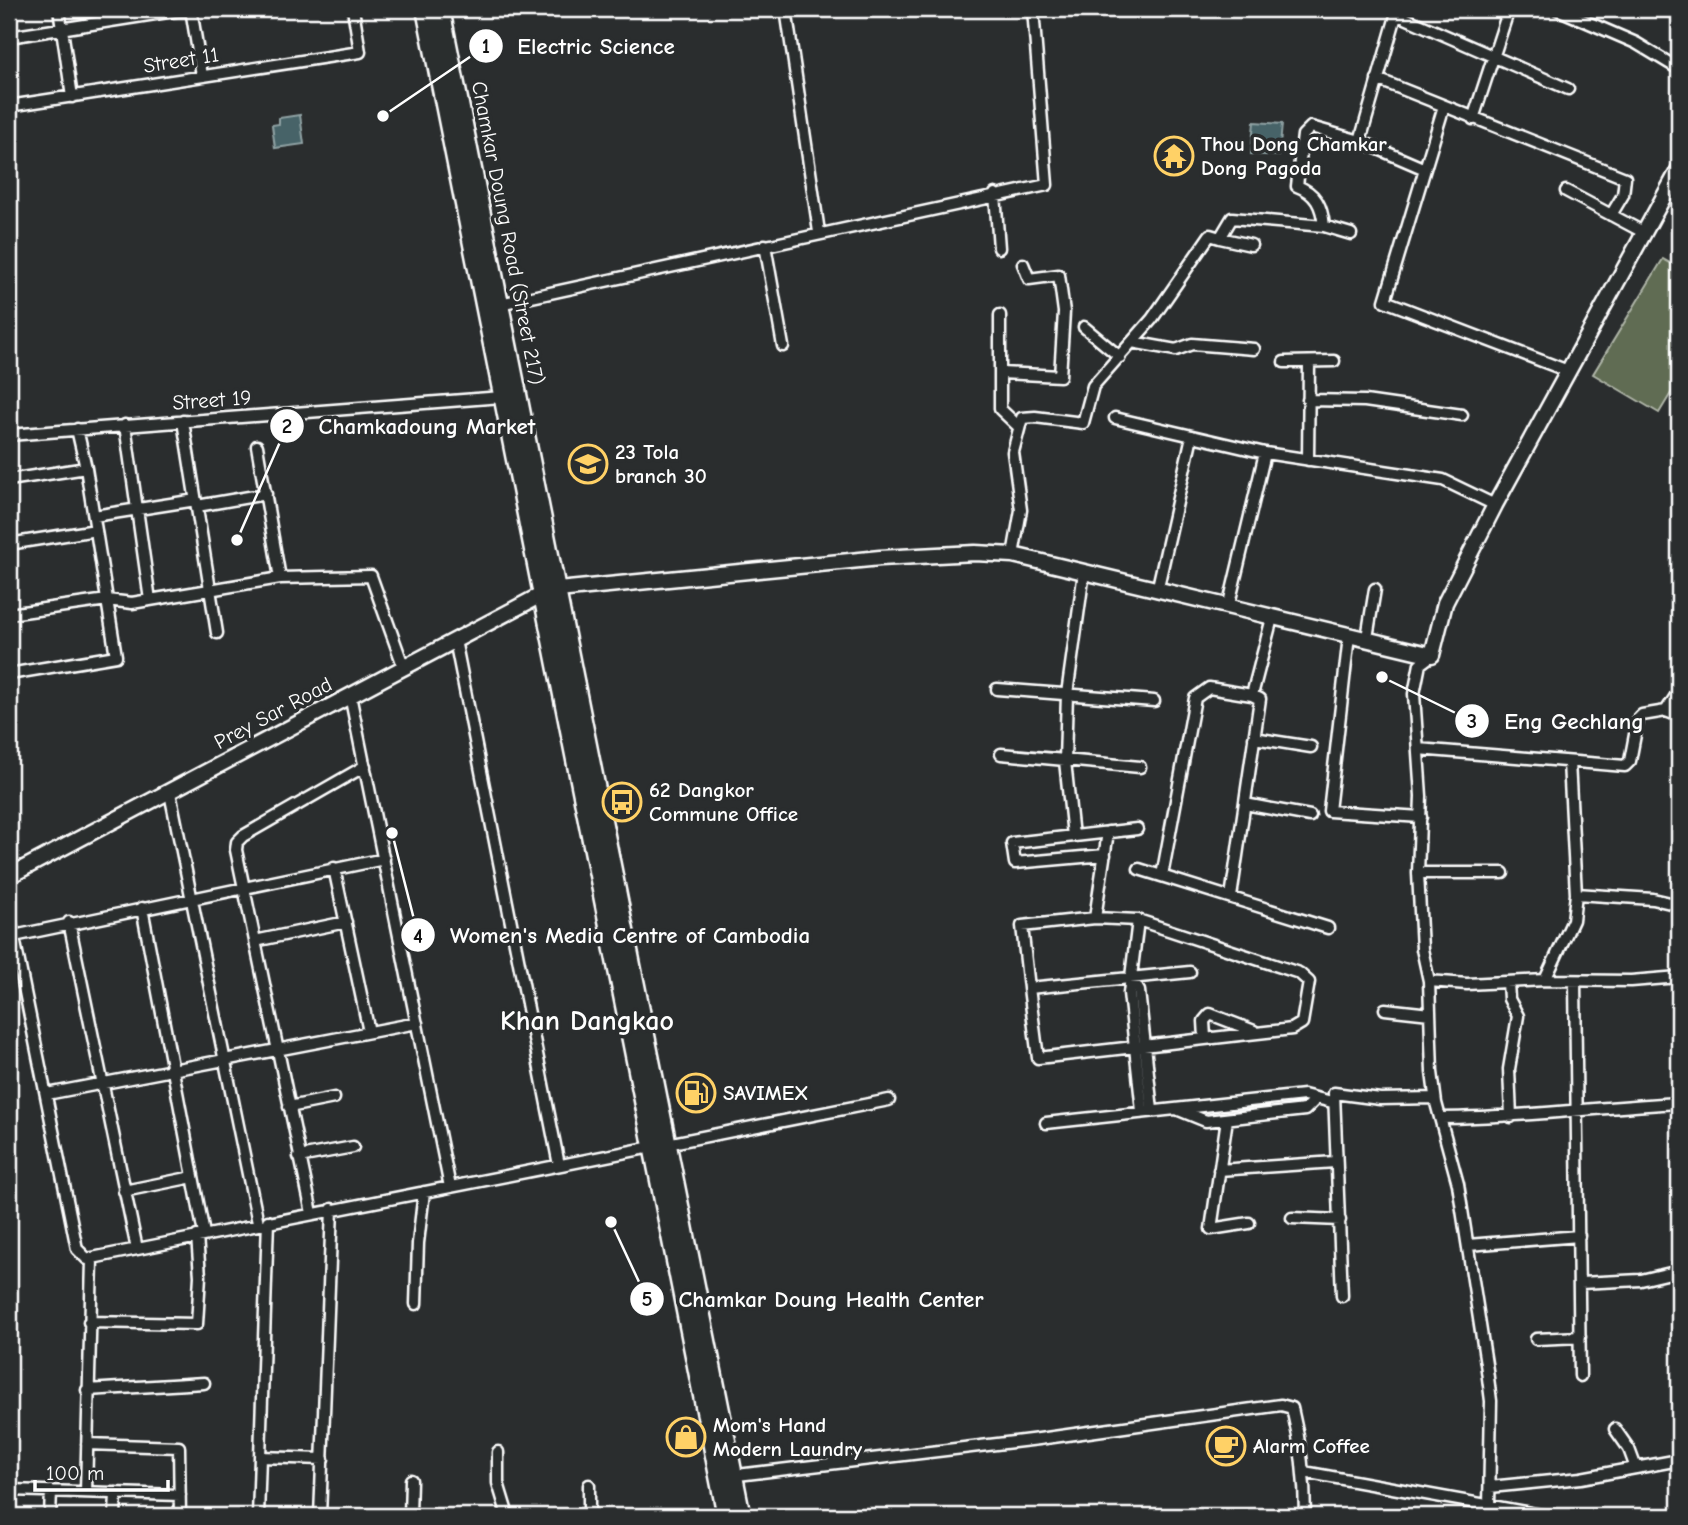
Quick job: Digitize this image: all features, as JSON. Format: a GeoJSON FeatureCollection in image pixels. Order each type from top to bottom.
{"type":"FeatureCollection","features":[{"type":"Feature","properties":{"kind":"main road","name":"Chamkar Doung Road (Street 217)"},"geometry":{"type":"LineString","coordinates":[[425,9],[558,590],[660,1145]]}},
{"type":"Feature","properties":{"kind":"main road","name":"Chamkar Doung Road (Street 217)"},"geometry":{"type":"LineString","coordinates":[[441,9],[492,305],[502,397],[541,595],[660,1145]]}},
{"type":"Feature","properties":{"kind":"main road"},"geometry":{"type":"LineString","coordinates":[[660,1145],[726,1476],[742,1516]]}},
{"type":"Feature","properties":{"kind":"main road"},"geometry":{"type":"LineString","coordinates":[[726,1476],[726,1516]]}},
{"type":"Feature","properties":{"kind":"street"},"geometry":{"type":"LineString","coordinates":[[59,9],[72,97]]}},
{"type":"Feature","properties":{"kind":"street"},"geometry":{"type":"LineString","coordinates":[[9,37],[189,9],[202,76]]}},
{"type":"Feature","properties":{"kind":"street","name":"Street 11"},"geometry":{"type":"LineString","coordinates":[[9,107],[360,52],[353,9]]}},
{"type":"Feature","properties":{"kind":"street"},"geometry":{"type":"LineString","coordinates":[[786,9],[818,232]]}},
{"type":"Feature","properties":{"kind":"street"},"geometry":{"type":"LineString","coordinates":[[492,305],[818,232],[1047,185],[1033,9]]}},
{"type":"Feature","properties":{"kind":"street"},"geometry":{"type":"LineString","coordinates":[[1473,119],[1509,9]]}},
{"type":"Feature","properties":{"kind":"street"},"geometry":{"type":"LineString","coordinates":[[1557,9],[1636,43],[1679,69]]}},
{"type":"Feature","properties":{"kind":"street"},"geometry":{"type":"LineString","coordinates":[[1360,141],[1397,11],[1568,89]]}},
{"type":"Feature","properties":{"kind":"street"},"geometry":{"type":"LineString","coordinates":[[1377,79],[1625,178],[1623,195],[1611,215]]}},
{"type":"Feature","properties":{"kind":"street"},"geometry":{"type":"LineString","coordinates":[[1444,106],[1385,301],[1569,371]]}},
{"type":"Feature","properties":{"kind":"street"},"geometry":{"type":"LineString","coordinates":[[1324,226],[1323,212],[1317,201],[1311,193],[1297,186],[1303,135],[1311,127],[1360,141],[1425,169]]}},
{"type":"Feature","properties":{"kind":"street"},"geometry":{"type":"LineString","coordinates":[[1489,1507],[1491,1401],[1458,1184],[1435,1098],[1429,981],[1422,948],[1418,873],[1421,817],[1415,676],[1420,664],[1432,656],[1440,614],[1495,505],[1679,169]]}},
{"type":"Feature","properties":{"kind":"street"},"geometry":{"type":"LineString","coordinates":[[1566,191],[1644,233]]}},
{"type":"Feature","properties":{"kind":"street"},"geometry":{"type":"LineString","coordinates":[[995,194],[999,248]]}},
{"type":"Feature","properties":{"kind":"street"},"geometry":{"type":"LineString","coordinates":[[1220,238],[1233,218],[1324,226],[1351,234]]}},
{"type":"Feature","properties":{"kind":"street"},"geometry":{"type":"LineString","coordinates":[[1013,555],[1021,509],[1013,452],[1018,426],[1026,416],[1083,423],[1093,386],[1152,319],[1210,235],[1251,245]]}},
{"type":"Feature","properties":{"kind":"street"},"geometry":{"type":"LineString","coordinates":[[765,245],[783,346]]}},
{"type":"Feature","properties":{"kind":"street"},"geometry":{"type":"LineString","coordinates":[[1000,373],[1060,376],[1064,312],[1059,275],[1029,279],[1023,264]]}},
{"type":"Feature","properties":{"kind":"street"},"geometry":{"type":"LineString","coordinates":[[1000,315],[1000,409],[1018,426]]}},
{"type":"Feature","properties":{"kind":"street"},"geometry":{"type":"LineString","coordinates":[[1084,327],[1120,357]]}},
{"type":"Feature","properties":{"kind":"street"},"geometry":{"type":"LineString","coordinates":[[1132,342],[1177,350],[1192,344],[1254,349]]}},
{"type":"Feature","properties":{"kind":"street"},"geometry":{"type":"LineString","coordinates":[[1284,362],[1334,361]]}},
{"type":"Feature","properties":{"kind":"street"},"geometry":{"type":"LineString","coordinates":[[1307,460],[1309,362]]}},
{"type":"Feature","properties":{"kind":"street","name":"Street 19"},"geometry":{"type":"LineString","coordinates":[[9,435],[502,397]]}},
{"type":"Feature","properties":{"kind":"street"},"geometry":{"type":"LineString","coordinates":[[1308,400],[1365,401],[1462,415]]}},
{"type":"Feature","properties":{"kind":"street"},"geometry":{"type":"LineString","coordinates":[[1115,418],[1265,453],[1443,480],[1495,505]]}},
{"type":"Feature","properties":{"kind":"street"},"geometry":{"type":"LineString","coordinates":[[183,421],[217,634]]}},
{"type":"Feature","properties":{"kind":"street"},"geometry":{"type":"LineString","coordinates":[[125,425],[150,600]]}},
{"type":"Feature","properties":{"kind":"street"},"geometry":{"type":"LineString","coordinates":[[9,674],[116,656],[86,468],[77,429]]}},
{"type":"Feature","properties":{"kind":"street"},"geometry":{"type":"LineString","coordinates":[[1157,591],[1192,436]]}},
{"type":"Feature","properties":{"kind":"street"},"geometry":{"type":"LineString","coordinates":[[257,446],[280,578]]}},
{"type":"Feature","properties":{"kind":"street"},"geometry":{"type":"LineString","coordinates":[[1227,608],[1265,453]]}},
{"type":"Feature","properties":{"kind":"street"},"geometry":{"type":"LineString","coordinates":[[9,480],[86,468]]}},
{"type":"Feature","properties":{"kind":"street"},"geometry":{"type":"LineString","coordinates":[[94,516],[266,495]]}},
{"type":"Feature","properties":{"kind":"street"},"geometry":{"type":"LineString","coordinates":[[9,544],[96,530]]}},
{"type":"Feature","properties":{"kind":"street","name":"Prey Sar Road"},"geometry":{"type":"LineString","coordinates":[[9,876],[541,595],[558,590],[880,558],[975,553],[1013,555],[1227,608],[1367,638],[1432,656]]}},
{"type":"Feature","properties":{"kind":"street"},"geometry":{"type":"LineString","coordinates":[[1073,836],[1065,761],[1067,694],[1084,572]]}},
{"type":"Feature","properties":{"kind":"street"},"geometry":{"type":"LineString","coordinates":[[9,614],[107,600],[132,603],[280,578],[371,576],[404,668]]}},
{"type":"Feature","properties":{"kind":"street"},"geometry":{"type":"LineString","coordinates":[[1367,638],[1375,589]]}},
{"type":"Feature","properties":{"kind":"street"},"geometry":{"type":"LineString","coordinates":[[1252,695],[1272,618]]}},
{"type":"Feature","properties":{"kind":"street"},"geometry":{"type":"LineString","coordinates":[[1349,636],[1328,807],[1332,812],[1338,813],[1421,817]]}},
{"type":"Feature","properties":{"kind":"street"},"geometry":{"type":"LineString","coordinates":[[455,640],[559,1165]]}},
{"type":"Feature","properties":{"kind":"street"},"geometry":{"type":"LineString","coordinates":[[1162,876],[1195,698],[1209,688],[1252,695],[1260,699],[1231,897]]}},
{"type":"Feature","properties":{"kind":"street"},"geometry":{"type":"LineString","coordinates":[[997,689],[1154,701]]}},
{"type":"Feature","properties":{"kind":"street"},"geometry":{"type":"LineString","coordinates":[[1666,711],[1679,691]]}},
{"type":"Feature","properties":{"kind":"street"},"geometry":{"type":"LineString","coordinates":[[351,695],[450,1187]]}},
{"type":"Feature","properties":{"kind":"street"},"geometry":{"type":"LineString","coordinates":[[1418,749],[1629,766],[1638,719],[1642,715],[1666,711],[1679,716]]}},
{"type":"Feature","properties":{"kind":"street"},"geometry":{"type":"LineString","coordinates":[[1254,738],[1311,747]]}},
{"type":"Feature","properties":{"kind":"street"},"geometry":{"type":"LineString","coordinates":[[1001,754],[1140,767]]}},
{"type":"Feature","properties":{"kind":"street"},"geometry":{"type":"LineString","coordinates":[[1545,980],[1573,920],[1576,894],[1570,762]]}},
{"type":"Feature","properties":{"kind":"street"},"geometry":{"type":"LineString","coordinates":[[312,1213],[236,850],[237,842],[365,766]]}},
{"type":"Feature","properties":{"kind":"street"},"geometry":{"type":"LineString","coordinates":[[170,793],[225,1062],[263,1222],[258,1516]]}},
{"type":"Feature","properties":{"kind":"street"},"geometry":{"type":"LineString","coordinates":[[1245,804],[1310,816]]}},
{"type":"Feature","properties":{"kind":"street"},"geometry":{"type":"LineString","coordinates":[[1105,855],[1015,863],[1012,843],[1136,829]]}},
{"type":"Feature","properties":{"kind":"street"},"geometry":{"type":"LineString","coordinates":[[1096,918],[1108,832]]}},
{"type":"Feature","properties":{"kind":"street"},"geometry":{"type":"LineString","coordinates":[[14,936],[69,922],[384,859]]}},
{"type":"Feature","properties":{"kind":"street"},"geometry":{"type":"LineString","coordinates":[[334,868],[369,1032]]}},
{"type":"Feature","properties":{"kind":"street"},"geometry":{"type":"LineString","coordinates":[[1139,869],[1328,928]]}},
{"type":"Feature","properties":{"kind":"street"},"geometry":{"type":"LineString","coordinates":[[1418,873],[1503,873]]}},
{"type":"Feature","properties":{"kind":"street"},"geometry":{"type":"LineString","coordinates":[[1576,894],[1653,899],[1679,905]]}},
{"type":"Feature","properties":{"kind":"street"},"geometry":{"type":"LineString","coordinates":[[89,1322],[197,1324],[201,1235],[193,1177],[142,908]]}},
{"type":"Feature","properties":{"kind":"street"},"geometry":{"type":"LineString","coordinates":[[9,914],[77,1249],[83,1257],[92,1260],[263,1222],[889,1100]]}},
{"type":"Feature","properties":{"kind":"street"},"geometry":{"type":"LineString","coordinates":[[1096,918],[1138,920],[1307,977],[1309,982],[1302,1024],[1296,1028],[1038,1058],[1023,926],[1096,918]]}},
{"type":"Feature","properties":{"kind":"street"},"geometry":{"type":"LineString","coordinates":[[1138,920],[1129,993],[1147,1110]]}},
{"type":"Feature","properties":{"kind":"street"},"geometry":{"type":"LineString","coordinates":[[69,922],[137,1249]]}},
{"type":"Feature","properties":{"kind":"street"},"geometry":{"type":"LineString","coordinates":[[255,941],[346,922]]}},
{"type":"Feature","properties":{"kind":"street"},"geometry":{"type":"LineString","coordinates":[[1029,988],[1189,972]]}},
{"type":"Feature","properties":{"kind":"street"},"geometry":{"type":"LineString","coordinates":[[1429,981],[1631,981],[1679,977]]}},
{"type":"Feature","properties":{"kind":"street"},"geometry":{"type":"LineString","coordinates":[[1575,981],[1580,1376]]}},
{"type":"Feature","properties":{"kind":"street"},"geometry":{"type":"LineString","coordinates":[[1508,982],[1509,999],[1518,1016],[1509,1069],[1511,1117]]}},
{"type":"Feature","properties":{"kind":"street"},"geometry":{"type":"LineString","coordinates":[[1385,1009],[1430,1014]]}},
{"type":"Feature","properties":{"kind":"street"},"geometry":{"type":"LineString","coordinates":[[1205,1038],[1204,1021],[1210,1014],[1258,1032]]}},
{"type":"Feature","properties":{"kind":"street"},"geometry":{"type":"LineString","coordinates":[[47,1094],[225,1062],[417,1023]]}},
{"type":"Feature","properties":{"kind":"street"},"geometry":{"type":"LineString","coordinates":[[1342,1296],[1332,1102],[1334,1093],[1338,1091],[1380,1099],[1435,1098]]}},
{"type":"Feature","properties":{"kind":"street"},"geometry":{"type":"LineString","coordinates":[[1046,1123],[1304,1095],[1315,1100],[1332,1102]]}},
{"type":"Feature","properties":{"kind":"street"},"geometry":{"type":"LineString","coordinates":[[289,1107],[334,1098]]}},
{"type":"Feature","properties":{"kind":"street"},"geometry":{"type":"LineString","coordinates":[[1177,1108],[1206,1121],[1306,1110],[1315,1100]]}},
{"type":"Feature","properties":{"kind":"street"},"geometry":{"type":"LineString","coordinates":[[1440,1118],[1511,1117],[1578,1109],[1679,1103]]}},
{"type":"Feature","properties":{"kind":"street"},"geometry":{"type":"LineString","coordinates":[[1227,1119],[1211,1229],[1249,1223]]}},
{"type":"Feature","properties":{"kind":"street"},"geometry":{"type":"LineString","coordinates":[[299,1157],[354,1147]]}},
{"type":"Feature","properties":{"kind":"street"},"geometry":{"type":"LineString","coordinates":[[1219,1170],[1335,1162]]}},
{"type":"Feature","properties":{"kind":"street"},"geometry":{"type":"LineString","coordinates":[[124,1191],[193,1177]]}},
{"type":"Feature","properties":{"kind":"street"},"geometry":{"type":"LineString","coordinates":[[416,1304],[418,1243],[424,1192]]}},
{"type":"Feature","properties":{"kind":"street"},"geometry":{"type":"LineString","coordinates":[[320,1516],[332,1209]]}},
{"type":"Feature","properties":{"kind":"street"},"geometry":{"type":"LineString","coordinates":[[1292,1218],[1340,1220]]}},
{"type":"Feature","properties":{"kind":"street"},"geometry":{"type":"LineString","coordinates":[[1468,1245],[1579,1236]]}},
{"type":"Feature","properties":{"kind":"street"},"geometry":{"type":"LineString","coordinates":[[86,1492],[92,1260]]}},
{"type":"Feature","properties":{"kind":"street"},"geometry":{"type":"LineString","coordinates":[[1580,1283],[1641,1280],[1679,1271]]}},
{"type":"Feature","properties":{"kind":"street"},"geometry":{"type":"LineString","coordinates":[[1536,1339],[1580,1337]]}},
{"type":"Feature","properties":{"kind":"street"},"geometry":{"type":"LineString","coordinates":[[87,1390],[204,1383]]}},
{"type":"Feature","properties":{"kind":"street"},"geometry":{"type":"LineString","coordinates":[[726,1476],[1039,1439],[1281,1405],[1292,1408],[1304,1472],[1305,1516]]}},
{"type":"Feature","properties":{"kind":"street"},"geometry":{"type":"LineString","coordinates":[[1615,1429],[1629,1450],[1636,1468]]}},
{"type":"Feature","properties":{"kind":"street"},"geometry":{"type":"LineString","coordinates":[[87,1444],[179,1447],[180,1516]]}},
{"type":"Feature","properties":{"kind":"street"},"geometry":{"type":"LineString","coordinates":[[498,1452],[498,1483],[508,1516]]}},
{"type":"Feature","properties":{"kind":"street"},"geometry":{"type":"LineString","coordinates":[[260,1457],[323,1459]]}},
{"type":"Feature","properties":{"kind":"street"},"geometry":{"type":"LineString","coordinates":[[1490,1488],[1570,1480],[1679,1460]]}},
{"type":"Feature","properties":{"kind":"street"},"geometry":{"type":"LineString","coordinates":[[1304,1472],[1547,1516]]}},
{"type":"Feature","properties":{"kind":"street"},"geometry":{"type":"LineString","coordinates":[[410,1516],[411,1480]]}},
{"type":"Feature","properties":{"kind":"street"},"geometry":{"type":"LineString","coordinates":[[589,1485],[589,1516]]}},
{"type":"Feature","properties":{"kind":"street"},"geometry":{"type":"LineString","coordinates":[[9,1490],[180,1495]]}},
{"type":"Feature","properties":{"kind":"street"},"geometry":{"type":"LineString","coordinates":[[50,1516],[51,1491]]}},
{"type":"Feature","properties":{"kind":"street"},"geometry":{"type":"LineString","coordinates":[[115,1516],[116,1493]]}},
{"type":"Feature","properties":{"kind":"green space"},"geometry":{"type":"Polygon","coordinates":[[[1663,259],[1679,268],[1679,380],[1659,413],[1593,374],[1663,259]]]}},
{"type":"Feature","properties":{"kind":"water"},"geometry":{"type":"Polygon","coordinates":[[[300,115],[304,144],[275,148],[272,125],[279,124],[279,118],[300,115]]]}},
{"type":"Feature","properties":{"kind":"water"},"geometry":{"type":"Polygon","coordinates":[[[1254,122],[1282,124],[1279,156],[1251,154],[1254,122]]]}},
{"type":"Feature","properties":{"kind":"place","name":"Electric Science"},"geometry":{"type":"Point","coordinates":[383,116]}},
{"type":"Feature","properties":{"kind":"place","name":"Thou Dong Chamkar Dong Pagoda"},"geometry":{"type":"Point","coordinates":[1174,156]}},
{"type":"Feature","properties":{"kind":"place","name":"23 Tola branch 30"},"geometry":{"type":"Point","coordinates":[588,464]}},
{"type":"Feature","properties":{"kind":"place","name":"Chamkadoung Market"},"geometry":{"type":"Point","coordinates":[237,540]}},
{"type":"Feature","properties":{"kind":"place","name":"Eng Gechlang"},"geometry":{"type":"Point","coordinates":[1382,677]}},
{"type":"Feature","properties":{"kind":"place","name":"62 Dangkor Commune Office"},"geometry":{"type":"Point","coordinates":[622,802]}},
{"type":"Feature","properties":{"kind":"place","name":"Women's Media Centre of Cambodia"},"geometry":{"type":"Point","coordinates":[392,833]}},
{"type":"Feature","properties":{"kind":"place","name":"SAVIMEX"},"geometry":{"type":"Point","coordinates":[696,1093]}},
{"type":"Feature","properties":{"kind":"place","name":"Chamkar Doung Health Center"},"geometry":{"type":"Point","coordinates":[611,1222]}},
{"type":"Feature","properties":{"kind":"place","name":"Mom's Hand Modern Laundry"},"geometry":{"type":"Point","coordinates":[686,1437]}},
{"type":"Feature","properties":{"kind":"place","name":"Alarm Coffee"},"geometry":{"type":"Point","coordinates":[1226,1446]}},
{"type":"Feature","properties":{"kind":"district","name":"Khan Dangkao"},"geometry":{"type":"Point","coordinates":[587,1021]}}]}
